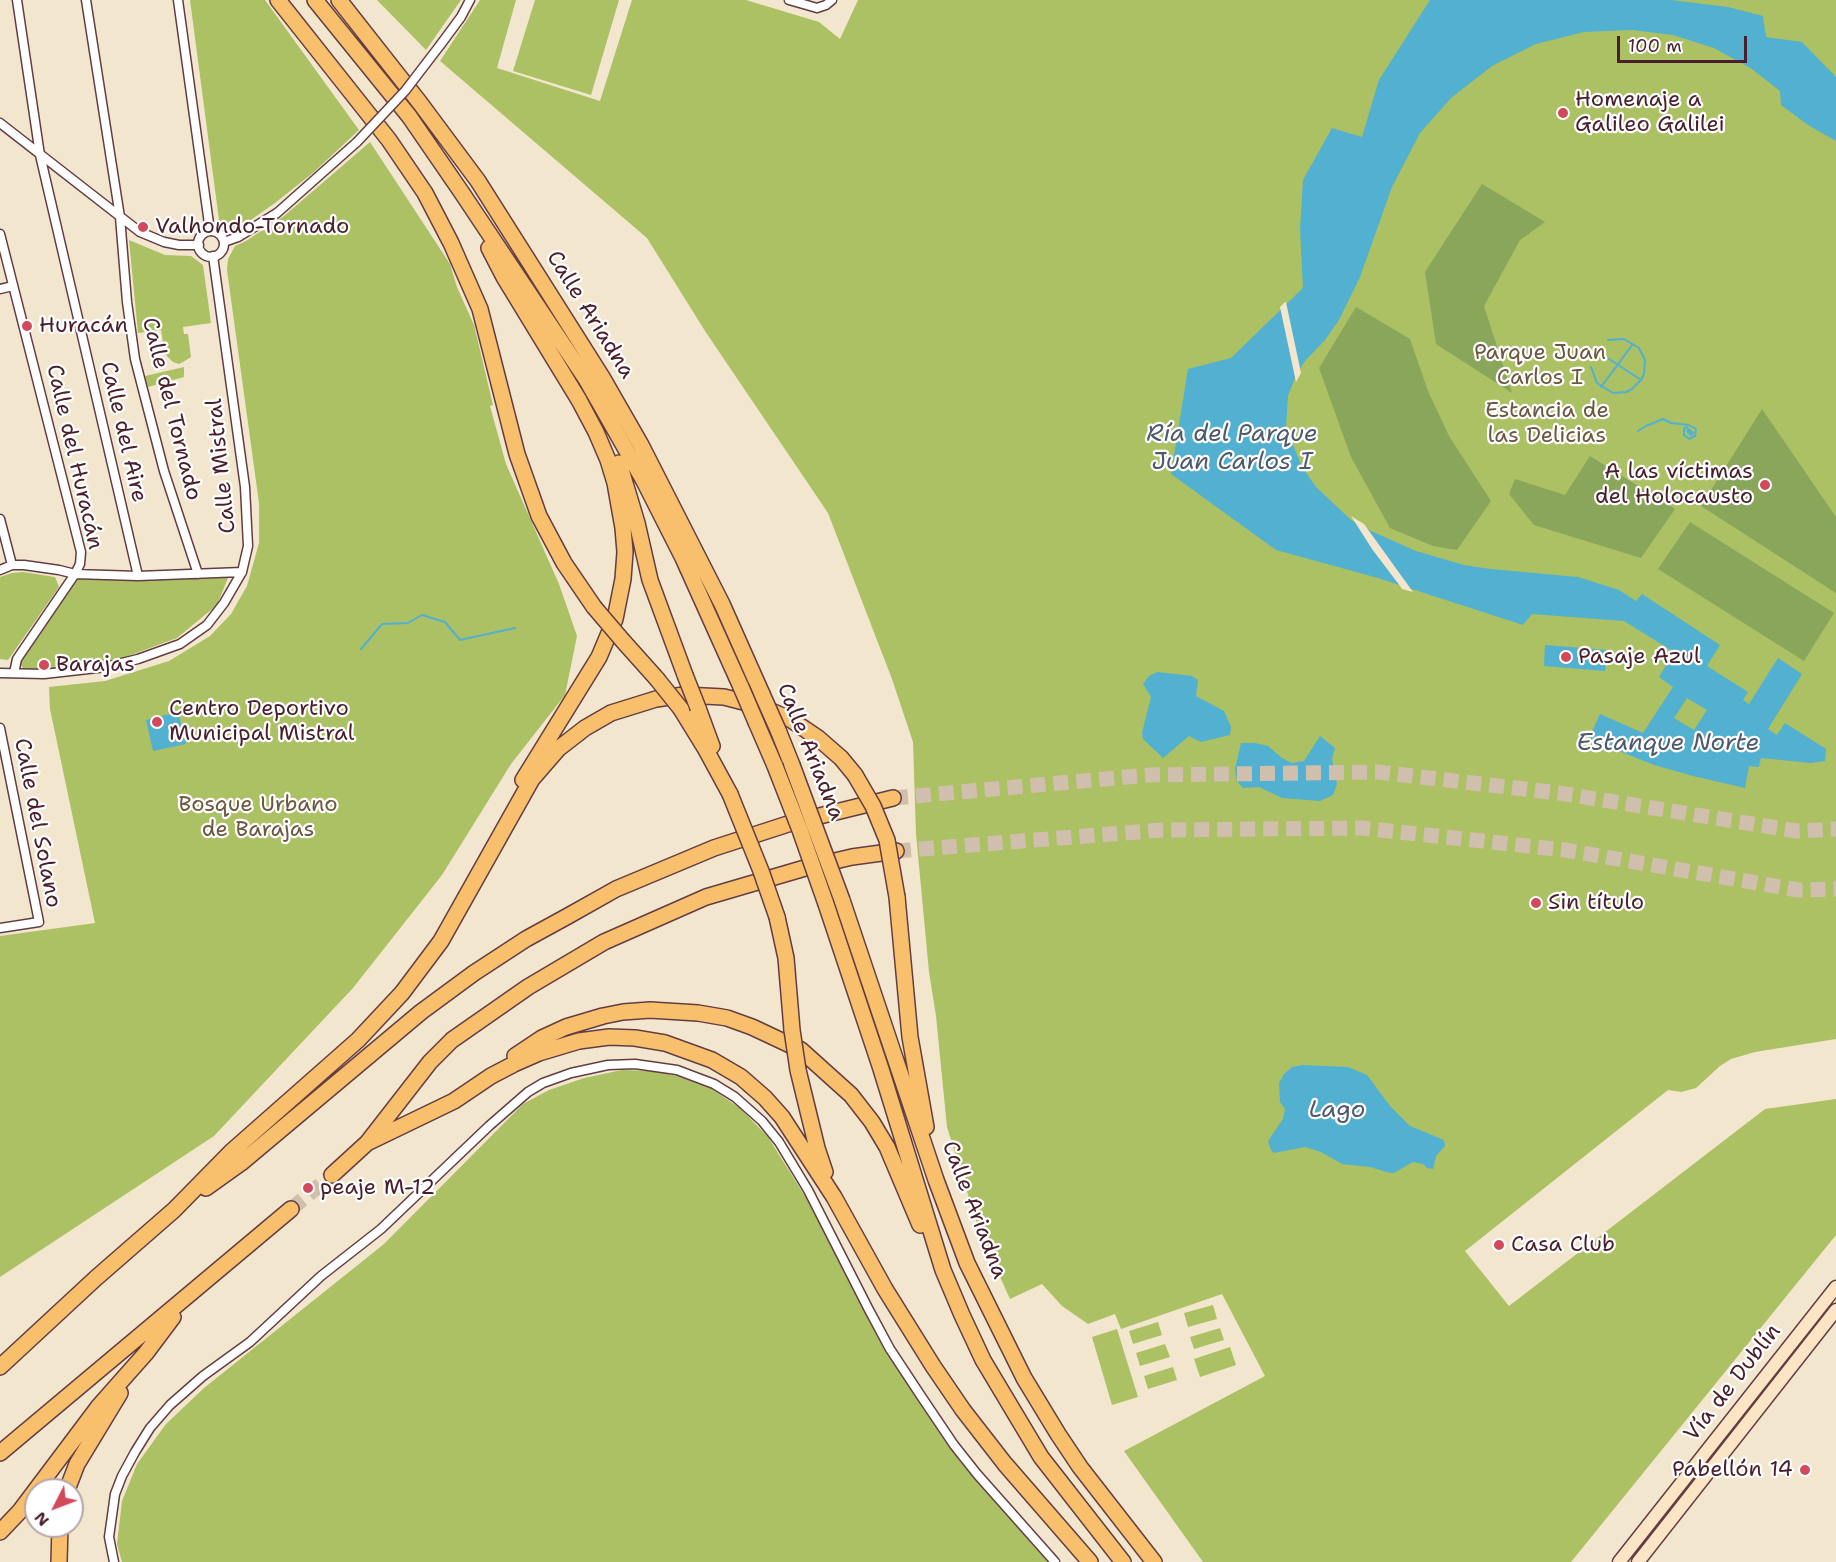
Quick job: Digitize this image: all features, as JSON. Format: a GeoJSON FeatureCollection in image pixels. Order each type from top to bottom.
{"type":"FeatureCollection","features":[{"type":"Feature","properties":{"kind":"highway"},"geometry":{"type":"LineString","coordinates":[[278,0],[389,140],[425,193],[451,243],[480,309],[517,454],[539,516],[564,563],[594,607],[657,678],[681,709],[730,794]]}},
{"type":"Feature","properties":{"kind":"highway","name":"Calle Ariadna"},"geometry":{"type":"LineString","coordinates":[[315,0],[409,117],[462,193],[605,409],[644,481],[683,558],[741,687],[800,830],[881,1069],[943,1270],[983,1360],[1041,1457],[1123,1562]]}},
{"type":"Feature","properties":{"kind":"highway","name":"Calle Ariadna"},"geometry":{"type":"LineString","coordinates":[[339,0],[478,181],[602,377],[641,446],[722,604],[792,765],[843,900],[936,1180],[967,1263],[1024,1378],[1080,1467],[1154,1562]]}},
{"type":"Feature","properties":{"kind":"highway"},"geometry":{"type":"LineString","coordinates":[[462,193],[504,277],[596,432],[615,483],[625,552],[623,579],[615,619],[599,657],[533,761],[504,815],[472,885]]}},
{"type":"Feature","properties":{"kind":"highway"},"geometry":{"type":"LineString","coordinates":[[538,307],[596,413],[620,464],[650,580],[777,917],[786,958],[798,1070],[817,1148],[834,1197]]}},
{"type":"Feature","properties":{"kind":"highway"},"geometry":{"type":"LineString","coordinates":[[0,1367],[174,1210],[231,1152],[358,1040],[402,993],[441,941],[532,779],[558,749],[585,728],[611,713],[656,699],[684,695],[724,697],[759,706],[790,719],[818,738],[855,775],[873,806],[887,840],[897,897],[910,1037],[936,1180]]}},
{"type":"Feature","properties":{"kind":"highway"},"geometry":{"type":"LineString","coordinates":[[174,1210],[241,1163],[421,1012],[474,973],[536,933],[616,889],[714,848],[791,823],[893,798]]}},
{"type":"Feature","properties":{"kind":"highway"},"geometry":{"type":"LineString","coordinates":[[332,1175],[367,1143],[430,1062],[452,1040],[528,987],[604,942],[706,897],[805,868],[852,857],[896,851]]}},
{"type":"Feature","properties":{"kind":"highway"},"geometry":{"type":"LineString","coordinates":[[367,1143],[454,1101],[542,1038],[584,1021],[613,1014],[650,1010],[673,1010],[727,1018],[801,1050],[851,1095],[872,1122],[887,1147],[898,1168],[927,1243],[943,1270]]}},
{"type":"Feature","properties":{"kind":"highway"},"geometry":{"type":"LineString","coordinates":[[491,1076],[539,1053],[579,1041],[609,1037],[664,1042],[684,1048],[712,1060],[741,1077],[765,1098],[787,1124],[834,1197],[885,1289],[951,1392],[1005,1464],[1087,1560]]}},
{"type":"Feature","properties":{"kind":"highway"},"geometry":{"type":"LineString","coordinates":[[0,1453],[189,1297],[291,1209]]}},
{"type":"Feature","properties":{"kind":"highway"},"geometry":{"type":"LineString","coordinates":[[0,1532],[20,1510],[99,1406],[146,1353],[189,1297]]}},
{"type":"Feature","properties":{"kind":"highway"},"geometry":{"type":"LineString","coordinates":[[72,1478],[93,1436],[146,1353]]}},
{"type":"Feature","properties":{"kind":"highway"},"geometry":{"type":"LineString","coordinates":[[59,1562],[60,1538]]}},
{"type":"Feature","properties":{"kind":"street","name":"Calle del Aire"},"geometry":{"type":"LineString","coordinates":[[17,0],[40,155],[138,576]]}},
{"type":"Feature","properties":{"kind":"street","name":"Calle del Tornado"},"geometry":{"type":"LineString","coordinates":[[86,0],[120,216],[127,302],[135,359],[164,471],[198,574]]}},
{"type":"Feature","properties":{"kind":"street"},"geometry":{"type":"LineString","coordinates":[[178,0],[210,231]]}},
{"type":"Feature","properties":{"kind":"street"},"geometry":{"type":"LineString","coordinates":[[224,242],[238,237],[277,213],[357,142],[405,91],[441,45],[470,0]]}},
{"type":"Feature","properties":{"kind":"street"},"geometry":{"type":"LineString","coordinates":[[789,0],[817,8],[829,3]]}},
{"type":"Feature","properties":{"kind":"street"},"geometry":{"type":"LineString","coordinates":[[0,123],[140,232],[164,242],[198,245]]}},
{"type":"Feature","properties":{"kind":"street"},"geometry":{"type":"LineString","coordinates":[[210,231],[220,234],[224,242],[221,252],[213,256],[204,254],[198,245],[203,234],[210,231]]}},
{"type":"Feature","properties":{"kind":"street","name":"Calle del Huracán"},"geometry":{"type":"LineString","coordinates":[[0,234],[81,552],[80,564],[75,574],[17,659],[14,673]]}},
{"type":"Feature","properties":{"kind":"street","name":"Calle Mistral"},"geometry":{"type":"LineString","coordinates":[[0,673],[44,674],[106,667],[138,659],[180,644],[207,625],[224,603],[242,572],[248,546],[245,486],[213,256]]}},
{"type":"Feature","properties":{"kind":"street"},"geometry":{"type":"LineString","coordinates":[[0,289],[13,286]]}},
{"type":"Feature","properties":{"kind":"street"},"geometry":{"type":"LineString","coordinates":[[0,519],[12,565]]}},
{"type":"Feature","properties":{"kind":"street"},"geometry":{"type":"LineString","coordinates":[[0,570],[12,565],[75,574],[138,576],[242,572]]}},
{"type":"Feature","properties":{"kind":"street","name":"Calle del Solano"},"geometry":{"type":"LineString","coordinates":[[0,728],[39,922],[0,928]]}},
{"type":"Feature","properties":{"kind":"street"},"geometry":{"type":"LineString","coordinates":[[114,1562],[109,1537],[115,1494],[135,1452],[150,1428],[170,1405],[203,1376],[250,1342],[321,1276],[381,1229],[528,1092],[543,1083],[571,1074],[608,1065],[635,1064],[677,1070],[714,1084],[735,1097],[762,1121],[779,1142],[808,1190],[890,1348],[928,1406],[976,1474],[1054,1562]]}},
{"type":"Feature","properties":{"kind":"street","name":"Vía de Dublín"},"geometry":{"type":"LineString","coordinates":[[1619,1562],[1836,1287]]}},
{"type":"Feature","properties":{"kind":"street","name":"Vía de Dublín"},"geometry":{"type":"LineString","coordinates":[[1638,1562],[1836,1310]]}},
{"type":"Feature","properties":{"kind":"green space"},"geometry":{"type":"Polygon","coordinates":[[[190,0],[265,0],[359,130],[314,172],[275,203],[233,230],[219,220],[190,0]]]}},
{"type":"Feature","properties":{"kind":"green space"},"geometry":{"type":"Polygon","coordinates":[[[377,0],[461,0],[426,50],[377,0]]]}},
{"type":"Feature","properties":{"kind":"green space"},"geometry":{"type":"Polygon","coordinates":[[[480,0],[516,0],[497,68],[600,101],[632,0],[746,0],[819,22],[840,39],[858,0],[1836,0],[1836,1039],[1755,1052],[1731,1059],[1696,1088],[1681,1092],[1668,1090],[1465,1251],[1509,1306],[1765,1109],[1836,1099],[1836,1235],[1571,1562],[1203,1562],[1124,1451],[1265,1376],[1222,1294],[1121,1329],[1115,1314],[1088,1324],[1062,1306],[1042,1284],[1010,1299],[979,1230],[947,1127],[916,834],[913,742],[892,679],[828,513],[705,331],[647,238],[440,61],[480,0]]]}},
{"type":"Feature","properties":{"kind":"green space"},"geometry":{"type":"Polygon","coordinates":[[[535,0],[619,0],[591,95],[513,71],[535,0]]]}},
{"type":"Feature","properties":{"kind":"green space","name":"Bosque Urbano de Barajas"},"geometry":{"type":"Polygon","coordinates":[[[370,142],[450,264],[457,287],[474,325],[493,405],[490,406],[506,464],[559,584],[577,636],[565,695],[511,764],[442,875],[353,988],[214,1136],[0,1277],[0,936],[95,923],[50,709],[49,687],[105,681],[169,661],[210,636],[231,614],[247,586],[259,543],[259,503],[227,270],[228,259],[235,246],[284,216],[370,142]]]}},
{"type":"Feature","properties":{"kind":"green space"},"geometry":{"type":"Polygon","coordinates":[[[1482,184],[1545,222],[1520,240],[1484,306],[1512,393],[1436,344],[1425,272],[1482,184]]]}},
{"type":"Feature","properties":{"kind":"green space"},"geometry":{"type":"Polygon","coordinates":[[[129,240],[165,255],[191,256],[203,265],[211,323],[183,327],[184,334],[188,334],[191,357],[179,364],[173,362],[165,354],[161,330],[138,333],[129,240]]]}},
{"type":"Feature","properties":{"kind":"green space"},"geometry":{"type":"Polygon","coordinates":[[[1356,307],[1410,339],[1428,391],[1449,436],[1491,501],[1457,550],[1433,546],[1390,528],[1351,457],[1319,368],[1356,307]]]}},
{"type":"Feature","properties":{"kind":"green space"},"geometry":{"type":"Polygon","coordinates":[[[184,367],[184,377],[148,387],[145,376],[184,367]]]}},
{"type":"Feature","properties":{"kind":"green space"},"geometry":{"type":"Polygon","coordinates":[[[1762,409],[1836,517],[1836,593],[1701,506],[1762,409]]]}},
{"type":"Feature","properties":{"kind":"green space"},"geometry":{"type":"Polygon","coordinates":[[[1590,456],[1675,509],[1641,558],[1534,525],[1509,494],[1515,479],[1565,495],[1590,456]]]}},
{"type":"Feature","properties":{"kind":"green space"},"geometry":{"type":"Polygon","coordinates":[[[1690,522],[1834,613],[1804,661],[1658,569],[1690,522]]]}},
{"type":"Feature","properties":{"kind":"green space"},"geometry":{"type":"Polygon","coordinates":[[[23,572],[55,577],[59,587],[8,660],[0,659],[0,577],[23,572]]]}},
{"type":"Feature","properties":{"kind":"green space"},"geometry":{"type":"Polygon","coordinates":[[[230,573],[217,605],[177,638],[104,665],[49,671],[24,670],[20,663],[75,574],[230,573]]]}},
{"type":"Feature","properties":{"kind":"green space"},"geometry":{"type":"Polygon","coordinates":[[[622,1070],[655,1071],[710,1088],[740,1108],[768,1137],[808,1201],[870,1323],[898,1370],[967,1470],[1048,1562],[122,1562],[117,1544],[122,1501],[137,1464],[166,1424],[204,1388],[384,1244],[523,1104],[549,1090],[584,1078],[622,1070]]]}},
{"type":"Feature","properties":{"kind":"green space"},"geometry":{"type":"Polygon","coordinates":[[[1213,1305],[1217,1319],[1188,1327],[1184,1313],[1213,1305]]]}},
{"type":"Feature","properties":{"kind":"green space"},"geometry":{"type":"Polygon","coordinates":[[[1158,1322],[1162,1335],[1133,1344],[1129,1331],[1158,1322]]]}},
{"type":"Feature","properties":{"kind":"green space"},"geometry":{"type":"Polygon","coordinates":[[[1220,1328],[1224,1340],[1194,1349],[1190,1337],[1220,1328]]]}},
{"type":"Feature","properties":{"kind":"green space"},"geometry":{"type":"Polygon","coordinates":[[[1117,1329],[1138,1397],[1112,1405],[1092,1337],[1117,1329]]]}},
{"type":"Feature","properties":{"kind":"green space"},"geometry":{"type":"Polygon","coordinates":[[[1165,1344],[1170,1357],[1140,1366],[1136,1353],[1165,1344]]]}},
{"type":"Feature","properties":{"kind":"green space"},"geometry":{"type":"Polygon","coordinates":[[[1230,1347],[1236,1365],[1200,1377],[1194,1359],[1230,1347]]]}},
{"type":"Feature","properties":{"kind":"green space"},"geometry":{"type":"Polygon","coordinates":[[[1173,1367],[1177,1380],[1148,1389],[1144,1376],[1173,1367]]]}},
{"type":"Feature","properties":{"kind":"water","name":"Ría del Parque Juan Carlos I"},"geometry":{"type":"Polygon","coordinates":[[[1430,0],[1671,0],[1728,7],[1763,16],[1766,37],[1802,42],[1836,77],[1836,141],[1808,125],[1781,105],[1780,91],[1752,69],[1714,48],[1673,35],[1632,30],[1584,32],[1536,44],[1492,66],[1451,98],[1420,133],[1392,187],[1360,277],[1339,320],[1296,375],[1288,396],[1286,428],[1302,467],[1316,487],[1351,520],[1371,531],[1416,551],[1464,565],[1578,577],[1619,590],[1636,601],[1642,594],[1720,645],[1707,666],[1748,692],[1743,700],[1749,704],[1778,658],[1802,674],[1768,729],[1777,735],[1785,723],[1826,749],[1825,761],[1811,763],[1761,758],[1759,767],[1749,766],[1745,788],[1654,765],[1604,745],[1589,738],[1600,714],[1643,733],[1673,687],[1659,677],[1674,652],[1624,621],[1532,614],[1523,625],[1378,578],[1276,550],[1171,474],[1188,369],[1231,358],[1303,288],[1300,229],[1303,180],[1332,128],[1362,137],[1379,80],[1430,0]],[[1687,698],[1674,718],[1694,730],[1707,710],[1687,698]]]}},
{"type":"Feature","properties":{"kind":"water"},"geometry":{"type":"Polygon","coordinates":[[[1545,645],[1607,650],[1605,671],[1544,666],[1545,645]]]}},
{"type":"Feature","properties":{"kind":"water"},"geometry":{"type":"Polygon","coordinates":[[[1157,672],[1192,676],[1198,680],[1196,696],[1224,711],[1231,727],[1230,735],[1201,742],[1189,736],[1163,758],[1143,739],[1142,733],[1151,697],[1143,684],[1149,676],[1157,672]]]}},
{"type":"Feature","properties":{"kind":"water"},"geometry":{"type":"Polygon","coordinates":[[[178,712],[186,744],[153,751],[146,720],[178,712]]]}},
{"type":"Feature","properties":{"kind":"water"},"geometry":{"type":"Polygon","coordinates":[[[1320,736],[1335,748],[1332,759],[1337,784],[1333,795],[1320,801],[1282,798],[1259,787],[1243,788],[1237,781],[1235,769],[1241,743],[1268,746],[1292,763],[1304,761],[1320,736]]]}},
{"type":"Feature","properties":{"kind":"water","name":"Lago"},"geometry":{"type":"Polygon","coordinates":[[[1302,1065],[1348,1067],[1367,1075],[1390,1106],[1410,1126],[1444,1140],[1445,1146],[1436,1156],[1433,1169],[1413,1162],[1390,1173],[1370,1167],[1342,1164],[1321,1152],[1305,1147],[1274,1153],[1268,1141],[1283,1119],[1285,1109],[1280,1102],[1279,1083],[1292,1067],[1302,1065]]]}},
{"type":"Feature","properties":{"kind":"pier"},"geometry":{"type":"Polygon","coordinates":[[[1285,302],[1301,373],[1296,382],[1280,307],[1285,302]]]}},
{"type":"Feature","properties":{"kind":"pier"},"geometry":{"type":"Polygon","coordinates":[[[1351,516],[1364,524],[1413,592],[1402,589],[1351,516]]]}},
{"type":"Feature","properties":{"kind":"waterway"},"geometry":{"type":"LineString","coordinates":[[1591,367],[1597,383],[1613,393],[1626,392],[1641,380],[1645,360],[1639,348],[1624,339],[1608,340]]}},
{"type":"Feature","properties":{"kind":"waterway"},"geometry":{"type":"LineString","coordinates":[[1601,387],[1633,344]]}},
{"type":"Feature","properties":{"kind":"waterway"},"geometry":{"type":"LineString","coordinates":[[1600,353],[1641,380]]}},
{"type":"Feature","properties":{"kind":"waterway"},"geometry":{"type":"LineString","coordinates":[[1638,431],[1663,419],[1696,429],[1695,436],[1689,439],[1684,435],[1684,429],[1686,427],[1693,433],[1691,435],[1687,431],[1690,432]]}},
{"type":"Feature","properties":{"kind":"waterway"},"geometry":{"type":"LineString","coordinates":[[361,649],[382,624],[408,623],[422,615],[445,622],[460,640],[515,628]]}},
{"type":"Feature","properties":{"kind":"tunnel"},"geometry":{"type":"LineString","coordinates":[[893,798],[1149,775],[1378,772],[1559,793],[1797,831],[1836,829]]}},
{"type":"Feature","properties":{"kind":"tunnel"},"geometry":{"type":"LineString","coordinates":[[896,851],[1162,830],[1362,828],[1565,850],[1798,890],[1836,889]]}},
{"type":"Feature","properties":{"kind":"tunnel"},"geometry":{"type":"LineString","coordinates":[[291,1209],[332,1175]]}},
{"type":"Feature","properties":{"kind":"place","name":"Homenaje a Galileo Galilei"},"geometry":{"type":"Point","coordinates":[1563,113]}},
{"type":"Feature","properties":{"kind":"place","name":"Valhondo-Tornado"},"geometry":{"type":"Point","coordinates":[143,227]}},
{"type":"Feature","properties":{"kind":"place","name":"Huracán"},"geometry":{"type":"Point","coordinates":[27,326]}},
{"type":"Feature","properties":{"kind":"place","name":"A las víctimas del Holocausto"},"geometry":{"type":"Point","coordinates":[1765,485]}},
{"type":"Feature","properties":{"kind":"place","name":"Pasaje Azul"},"geometry":{"type":"Point","coordinates":[1566,657]}},
{"type":"Feature","properties":{"kind":"place","name":"Barajas"},"geometry":{"type":"Point","coordinates":[44,665]}},
{"type":"Feature","properties":{"kind":"place","name":"Centro Deportivo Municipal Mistral"},"geometry":{"type":"Point","coordinates":[157,722]}},
{"type":"Feature","properties":{"kind":"place","name":"Sin título"},"geometry":{"type":"Point","coordinates":[1536,903]}},
{"type":"Feature","properties":{"kind":"place","name":"peaje M-12"},"geometry":{"type":"Point","coordinates":[308,1188]}},
{"type":"Feature","properties":{"kind":"place","name":"Casa Club"},"geometry":{"type":"Point","coordinates":[1499,1245]}},
{"type":"Feature","properties":{"kind":"place","name":"Pabellón 14"},"geometry":{"type":"Point","coordinates":[1805,1470]}},
{"type":"Feature","properties":{"kind":"park label","name":"Parque Juan Carlos I"},"geometry":{"type":"Point","coordinates":[1540,366]}},
{"type":"Feature","properties":{"kind":"park label","name":"Estancia de las Delicias"},"geometry":{"type":"Point","coordinates":[1547,424]}},
{"type":"Feature","properties":{"kind":"water label","name":"Estanque Norte"},"geometry":{"type":"Point","coordinates":[1668,744]}}]}
